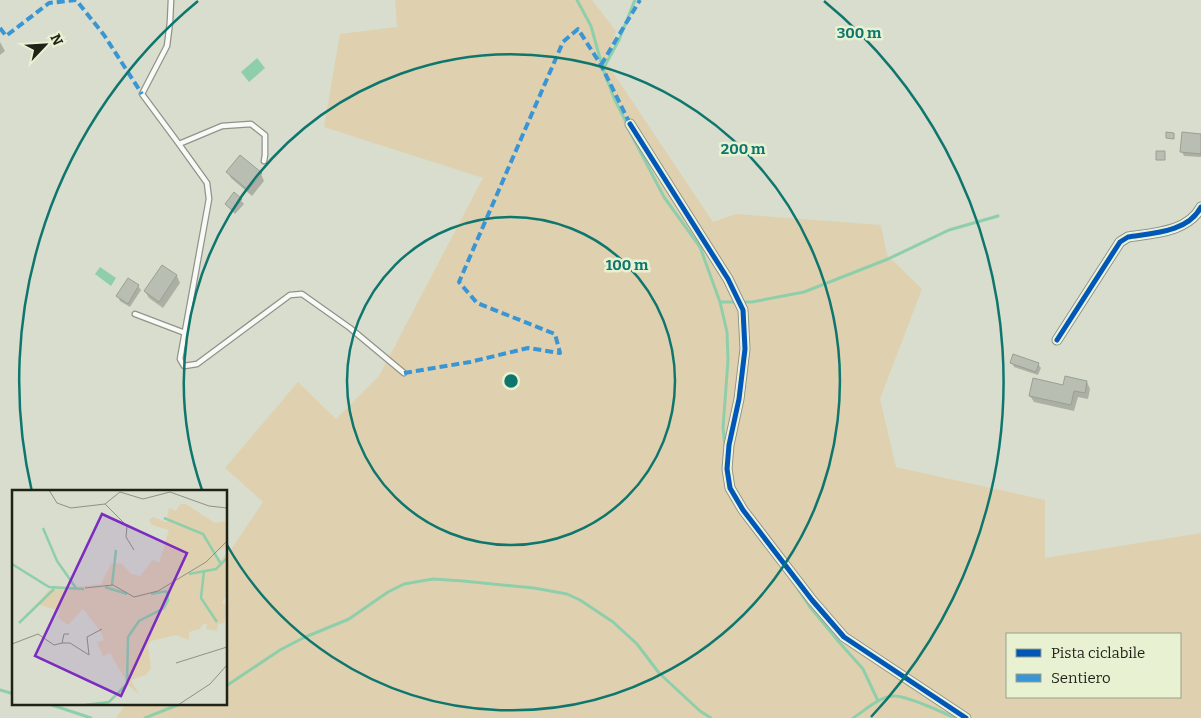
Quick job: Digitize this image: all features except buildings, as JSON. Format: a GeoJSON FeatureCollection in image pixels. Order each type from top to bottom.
{"type":"FeatureCollection","features":[{"type":"Feature","properties":{"kind":"street"},"geometry":{"type":"LineString","coordinates":[[630,124],[728,280],[743,310],[744,349],[739,399],[729,444],[727,470],[730,488],[742,510],[812,600],[844,637],[966,718]]}},
{"type":"Feature","properties":{"kind":"street"},"geometry":{"type":"LineString","coordinates":[[1057,340],[1120,242],[1128,237],[1184,225],[1197,215],[1201,207]]}},
{"type":"Feature","properties":{"kind":"lane"},"geometry":{"type":"LineString","coordinates":[[171,0],[167,46],[142,94],[207,183],[210,199],[180,359],[184,366],[197,364],[290,295],[302,294],[350,328],[404,372]]}},
{"type":"Feature","properties":{"kind":"lane"},"geometry":{"type":"LineString","coordinates":[[178,144],[222,126],[251,124],[265,135],[264,161]]}},
{"type":"Feature","properties":{"kind":"lane"},"geometry":{"type":"LineString","coordinates":[[135,314],[185,333]]}},
{"type":"Feature","properties":{"kind":"shaded area"},"geometry":{"type":"Polygon","coordinates":[[[395,0],[592,0],[616,31],[606,62],[713,222],[736,214],[881,225],[887,255],[922,289],[880,399],[896,467],[1045,500],[1045,558],[1201,533],[1201,718],[116,718],[125,706],[228,706],[228,554],[263,502],[225,468],[298,382],[336,419],[379,376],[483,178],[324,127],[340,34],[397,27],[395,0]]]}},
{"type":"Feature","properties":{"kind":"shaded area"},"geometry":{"type":"Polygon","coordinates":[[[257,58],[265,68],[249,82],[241,72],[257,58]]]}},
{"type":"Feature","properties":{"kind":"shaded area"},"geometry":{"type":"Polygon","coordinates":[[[100,267],[116,278],[111,286],[95,274],[100,267]]]}},
{"type":"Feature","properties":{"kind":"waterway"},"geometry":{"type":"LineString","coordinates":[[577,0],[591,26],[603,69],[614,98],[628,126]]}},
{"type":"Feature","properties":{"kind":"waterway"},"geometry":{"type":"LineString","coordinates":[[603,69],[619,40],[635,0]]}},
{"type":"Feature","properties":{"kind":"waterway"},"geometry":{"type":"LineString","coordinates":[[630,132],[664,197],[700,247],[720,302],[727,332],[728,360],[723,428],[725,446]]}},
{"type":"Feature","properties":{"kind":"waterway"},"geometry":{"type":"LineString","coordinates":[[720,302],[752,302],[804,292],[888,259],[949,230],[998,216]]}},
{"type":"Feature","properties":{"kind":"waterway"},"geometry":{"type":"LineString","coordinates":[[228,685],[280,650],[303,638],[349,619],[388,592],[404,584],[433,579],[463,581],[534,588],[567,594],[580,600],[613,622],[637,644],[659,673],[700,711],[711,718]]}},
{"type":"Feature","properties":{"kind":"waterway"},"geometry":{"type":"LineString","coordinates":[[792,580],[810,607],[863,669],[878,701]]}},
{"type":"Feature","properties":{"kind":"waterway"},"geometry":{"type":"LineString","coordinates":[[0,690],[12,693]]}},
{"type":"Feature","properties":{"kind":"waterway"},"geometry":{"type":"LineString","coordinates":[[853,718],[878,701],[895,696],[916,701],[954,718]]}},
{"type":"Feature","properties":{"kind":"waterway"},"geometry":{"type":"LineString","coordinates":[[55,706],[91,718]]}},
{"type":"Feature","properties":{"kind":"waterway"},"geometry":{"type":"LineString","coordinates":[[145,718],[175,706]]}},
{"type":"Feature","properties":{"kind":"marked path"},"geometry":{"type":"LineString","coordinates":[[0,28],[6,36],[49,3],[76,0],[104,35],[142,94]]}},
{"type":"Feature","properties":{"kind":"marked path"},"geometry":{"type":"LineString","coordinates":[[601,65],[640,0]]}},
{"type":"Feature","properties":{"kind":"marked path"},"geometry":{"type":"LineString","coordinates":[[404,373],[470,362],[528,348],[560,353],[555,334],[477,303],[459,282],[563,42],[578,29],[601,65],[632,128]]}},
{"type":"Feature","properties":{"kind":"cycle path"},"geometry":{"type":"LineString","coordinates":[[630,124],[728,279],[743,310],[745,349],[739,399],[729,445],[727,469],[730,488],[743,510],[812,600],[844,637],[966,718]]}},
{"type":"Feature","properties":{"kind":"cycle path"},"geometry":{"type":"LineString","coordinates":[[1057,340],[1120,242],[1128,237],[1169,230],[1179,226],[1188,222],[1201,207]]}}]}
